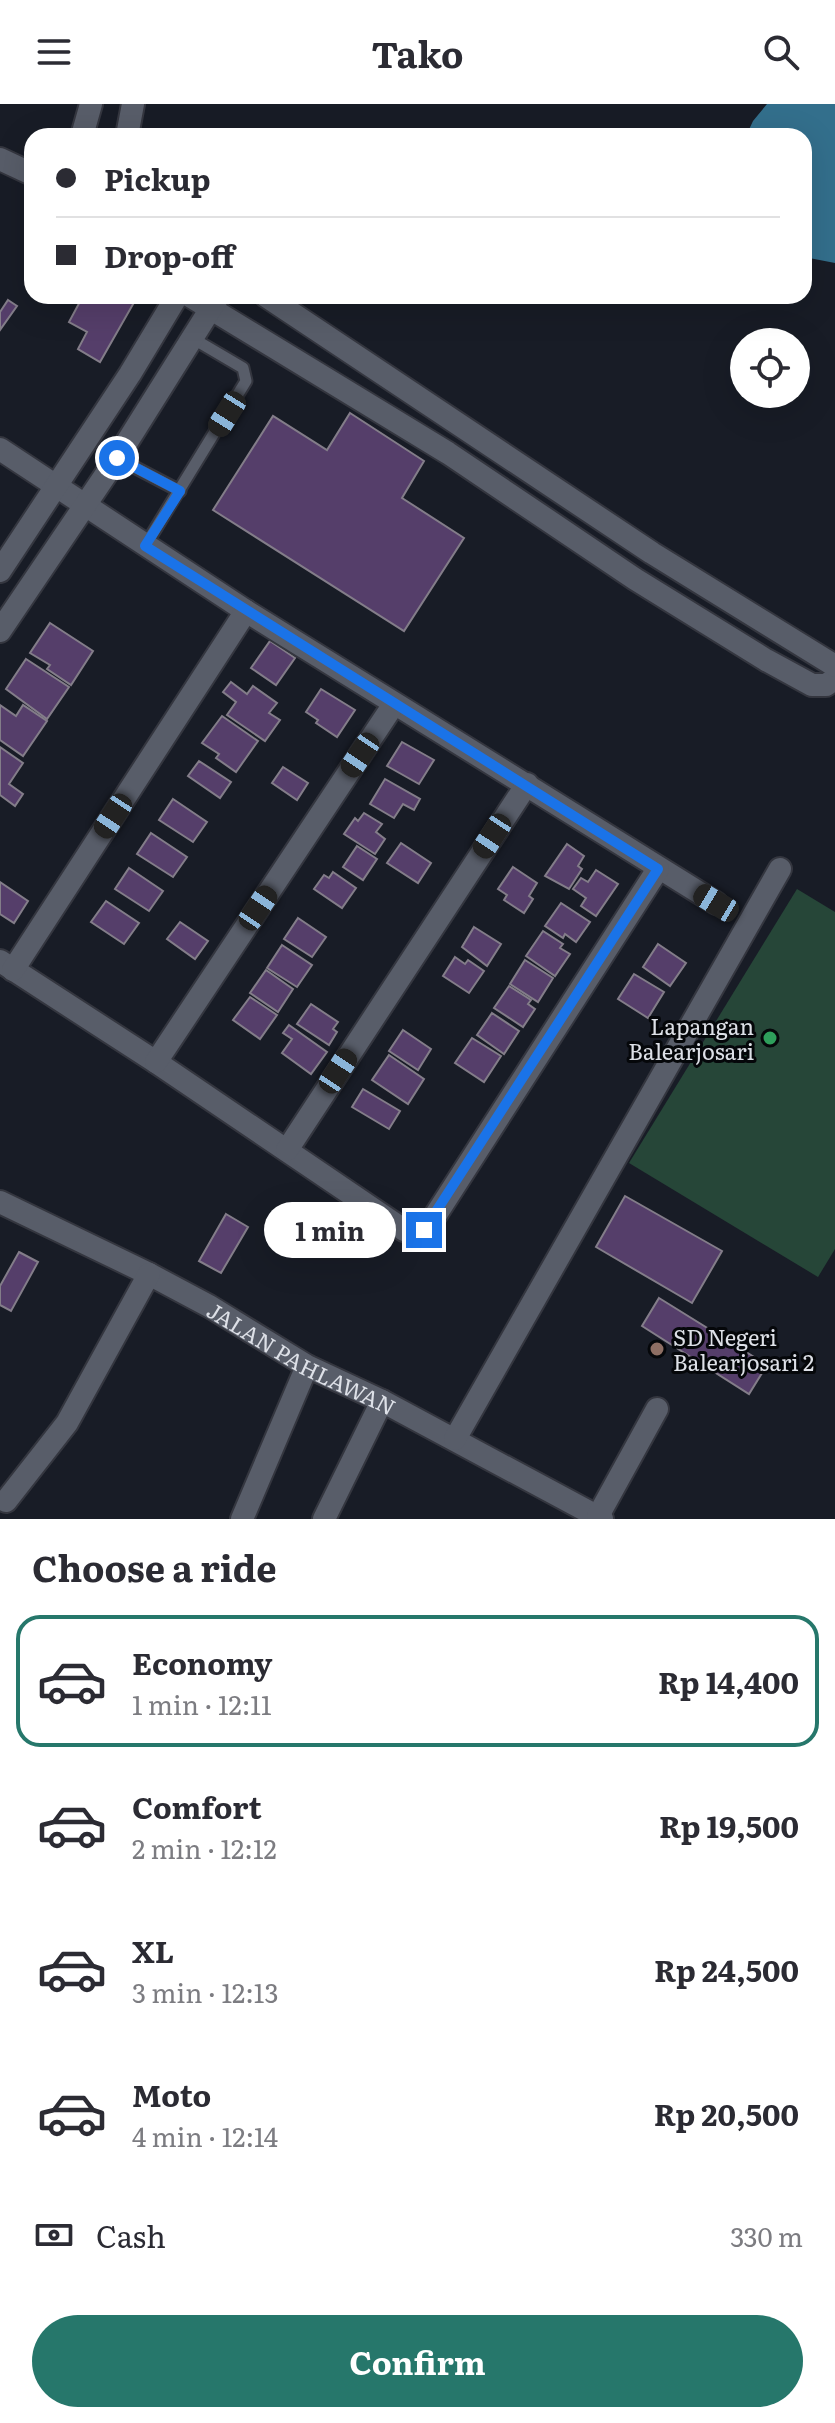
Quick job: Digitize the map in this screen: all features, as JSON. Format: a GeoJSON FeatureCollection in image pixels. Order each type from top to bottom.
{"type":"FeatureCollection","features":[{"type":"Feature","properties":{"kind":"street"},"geometry":{"type":"LineString","coordinates":[[84,128],[91,104]]}},
{"type":"Feature","properties":{"kind":"street"},"geometry":{"type":"LineString","coordinates":[[128,128],[133,104]]}},
{"type":"Feature","properties":{"kind":"street"},"geometry":{"type":"LineString","coordinates":[[0,159],[24,170]]}},
{"type":"Feature","properties":{"kind":"street"},"geometry":{"type":"LineString","coordinates":[[0,571],[130,374],[172,304]]}},
{"type":"Feature","properties":{"kind":"street"},"geometry":{"type":"LineString","coordinates":[[0,631],[117,458],[214,304]]}},
{"type":"Feature","properties":{"kind":"street"},"geometry":{"type":"LineString","coordinates":[[218,304],[635,579],[766,660],[812,685],[826,685],[835,679]]}},
{"type":"Feature","properties":{"kind":"street"},"geometry":{"type":"LineString","coordinates":[[278,304],[652,553],[835,666]]}},
{"type":"Feature","properties":{"kind":"street"},"geometry":{"type":"LineString","coordinates":[[130,374],[158,391]]}},
{"type":"Feature","properties":{"kind":"street"},"geometry":{"type":"LineString","coordinates":[[448,453],[466,427]]}},
{"type":"Feature","properties":{"kind":"street"},"geometry":{"type":"LineString","coordinates":[[0,449],[246,611],[716,903]]}},
{"type":"Feature","properties":{"kind":"street"},"geometry":{"type":"LineString","coordinates":[[246,611],[7,965],[404,1230],[413,1234],[424,1230],[658,869]]}},
{"type":"Feature","properties":{"kind":"street"},"geometry":{"type":"LineString","coordinates":[[156,1062],[394,704]]}},
{"type":"Feature","properties":{"kind":"street"},"geometry":{"type":"LineString","coordinates":[[287,1150],[527,784]]}},
{"type":"Feature","properties":{"kind":"street"},"geometry":{"type":"LineString","coordinates":[[455,1439],[780,869]]}},
{"type":"Feature","properties":{"kind":"street","name":"JALAN PAHLAWAN"},"geometry":{"type":"LineString","coordinates":[[0,1202],[149,1274],[209,1306],[307,1366],[382,1401],[600,1518]]}},
{"type":"Feature","properties":{"kind":"street"},"geometry":{"type":"LineString","coordinates":[[6,1501],[67,1423],[149,1274]]}},
{"type":"Feature","properties":{"kind":"street"},"geometry":{"type":"LineString","coordinates":[[242,1519],[307,1366]]}},
{"type":"Feature","properties":{"kind":"street"},"geometry":{"type":"LineString","coordinates":[[324,1519],[382,1401]]}},
{"type":"Feature","properties":{"kind":"street"},"geometry":{"type":"LineString","coordinates":[[600,1518],[657,1409]]}},
{"type":"Feature","properties":{"kind":"lane"},"geometry":{"type":"LineString","coordinates":[[145,546],[243,389],[247,377],[238,365],[192,338]]}},
{"type":"Feature","properties":{"kind":"lane"},"geometry":{"type":"LineString","coordinates":[[117,458],[180,491]]}},
{"type":"Feature","properties":{"kind":"green space","name":"Lapangan Balearjosari"},"geometry":{"type":"Polygon","coordinates":[[[797,889],[835,912],[835,1249],[818,1277],[629,1163],[797,889]]]}},
{"type":"Feature","properties":{"kind":"water"},"geometry":{"type":"Polygon","coordinates":[[[767,104],[835,104],[835,263],[812,259],[812,128],[750,128],[767,104]]]}},
{"type":"Feature","properties":{"kind":"building"},"geometry":{"type":"Polygon","coordinates":[[[8,300],[17,306],[0,330],[0,312],[8,300]]]}},
{"type":"Feature","properties":{"kind":"building"},"geometry":{"type":"Polygon","coordinates":[[[79,304],[133,304],[100,362],[78,349],[87,332],[69,322],[79,304]]]}},
{"type":"Feature","properties":{"kind":"building"},"geometry":{"type":"Polygon","coordinates":[[[350,413],[424,461],[402,498],[464,538],[404,631],[213,510],[273,416],[327,450],[350,413]]]}},
{"type":"Feature","properties":{"kind":"building"},"geometry":{"type":"Polygon","coordinates":[[[50,623],[93,651],[71,685],[47,669],[50,665],[30,653],[50,623]]]}},
{"type":"Feature","properties":{"kind":"building"},"geometry":{"type":"Polygon","coordinates":[[[270,641],[295,658],[276,685],[251,668],[270,641]]]}},
{"type":"Feature","properties":{"kind":"building"},"geometry":{"type":"Polygon","coordinates":[[[26,659],[69,687],[47,719],[6,689],[26,659]]]}},
{"type":"Feature","properties":{"kind":"building"},"geometry":{"type":"Polygon","coordinates":[[[231,682],[247,694],[253,686],[277,703],[269,713],[280,720],[265,741],[227,715],[236,702],[223,692],[231,682]]]}},
{"type":"Feature","properties":{"kind":"building"},"geometry":{"type":"Polygon","coordinates":[[[321,689],[355,710],[337,737],[306,712],[321,689]]]}},
{"type":"Feature","properties":{"kind":"building"},"geometry":{"type":"Polygon","coordinates":[[[0,705],[16,716],[23,705],[47,721],[23,756],[0,740],[0,705]]]}},
{"type":"Feature","properties":{"kind":"building"},"geometry":{"type":"Polygon","coordinates":[[[222,716],[258,741],[236,772],[216,758],[219,754],[202,743],[222,716]]]}},
{"type":"Feature","properties":{"kind":"building"},"geometry":{"type":"Polygon","coordinates":[[[402,742],[434,760],[419,784],[387,766],[402,742]]]}},
{"type":"Feature","properties":{"kind":"building"},"geometry":{"type":"Polygon","coordinates":[[[0,747],[23,763],[9,784],[23,794],[15,806],[0,795],[0,747]]]}},
{"type":"Feature","properties":{"kind":"building"},"geometry":{"type":"Polygon","coordinates":[[[199,761],[231,782],[220,798],[188,776],[199,761]]]}},
{"type":"Feature","properties":{"kind":"building"},"geometry":{"type":"Polygon","coordinates":[[[283,767],[308,783],[297,800],[272,783],[283,767]]]}},
{"type":"Feature","properties":{"kind":"building"},"geometry":{"type":"Polygon","coordinates":[[[385,779],[420,799],[414,810],[403,804],[394,818],[370,804],[385,779]]]}},
{"type":"Feature","properties":{"kind":"building"},"geometry":{"type":"Polygon","coordinates":[[[173,799],[207,822],[193,842],[159,820],[173,799]]]}},
{"type":"Feature","properties":{"kind":"building"},"geometry":{"type":"Polygon","coordinates":[[[364,813],[382,824],[376,832],[385,839],[375,854],[344,834],[355,818],[358,821],[364,813]]]}},
{"type":"Feature","properties":{"kind":"building"},"geometry":{"type":"Polygon","coordinates":[[[151,833],[187,857],[173,877],[137,854],[151,833]]]}},
{"type":"Feature","properties":{"kind":"building"},"geometry":{"type":"Polygon","coordinates":[[[401,843],[431,863],[418,883],[387,863],[401,843]]]}},
{"type":"Feature","properties":{"kind":"building"},"geometry":{"type":"Polygon","coordinates":[[[567,844],[584,856],[578,866],[582,869],[569,889],[545,876],[567,844]]]}},
{"type":"Feature","properties":{"kind":"building"},"geometry":{"type":"Polygon","coordinates":[[[357,846],[377,859],[363,880],[343,867],[357,846]]]}},
{"type":"Feature","properties":{"kind":"building"},"geometry":{"type":"Polygon","coordinates":[[[513,867],[537,883],[529,896],[533,899],[524,913],[504,900],[507,895],[498,889],[513,867]]]}},
{"type":"Feature","properties":{"kind":"building"},"geometry":{"type":"Polygon","coordinates":[[[129,868],[163,891],[149,911],[115,889],[129,868]]]}},
{"type":"Feature","properties":{"kind":"building"},"geometry":{"type":"Polygon","coordinates":[[[596,870],[618,884],[596,916],[581,906],[586,898],[573,889],[581,878],[588,882],[596,870]]]}},
{"type":"Feature","properties":{"kind":"building"},"geometry":{"type":"Polygon","coordinates":[[[333,872],[356,888],[342,908],[314,889],[324,875],[329,878],[333,872]]]}},
{"type":"Feature","properties":{"kind":"building"},"geometry":{"type":"Polygon","coordinates":[[[0,882],[28,901],[14,923],[0,914],[0,882]]]}},
{"type":"Feature","properties":{"kind":"building"},"geometry":{"type":"Polygon","coordinates":[[[106,901],[139,923],[124,944],[91,922],[106,901]]]}},
{"type":"Feature","properties":{"kind":"building"},"geometry":{"type":"Polygon","coordinates":[[[561,903],[590,922],[576,942],[565,934],[563,938],[545,926],[561,903]]]}},
{"type":"Feature","properties":{"kind":"building"},"geometry":{"type":"Polygon","coordinates":[[[298,918],[326,937],[312,957],[284,939],[298,918]]]}},
{"type":"Feature","properties":{"kind":"building"},"geometry":{"type":"Polygon","coordinates":[[[180,922],[208,941],[195,959],[167,939],[180,922]]]}},
{"type":"Feature","properties":{"kind":"building"},"geometry":{"type":"Polygon","coordinates":[[[474,927],[501,944],[487,966],[462,947],[474,927]]]}},
{"type":"Feature","properties":{"kind":"building"},"geometry":{"type":"Polygon","coordinates":[[[543,931],[563,944],[560,948],[570,954],[555,976],[526,956],[543,931]]]}},
{"type":"Feature","properties":{"kind":"building"},"geometry":{"type":"Polygon","coordinates":[[[658,944],[686,963],[670,986],[643,967],[658,944]]]}},
{"type":"Feature","properties":{"kind":"building"},"geometry":{"type":"Polygon","coordinates":[[[282,945],[312,965],[297,987],[267,968],[282,945]]]}},
{"type":"Feature","properties":{"kind":"building"},"geometry":{"type":"Polygon","coordinates":[[[455,957],[465,964],[468,960],[484,971],[469,993],[443,976],[455,957]]]}},
{"type":"Feature","properties":{"kind":"building"},"geometry":{"type":"Polygon","coordinates":[[[525,960],[553,978],[538,1002],[510,984],[525,960]]]}},
{"type":"Feature","properties":{"kind":"building"},"geometry":{"type":"Polygon","coordinates":[[[266,970],[293,989],[278,1012],[250,993],[266,970]]]}},
{"type":"Feature","properties":{"kind":"building"},"geometry":{"type":"Polygon","coordinates":[[[634,974],[664,992],[648,1018],[618,999],[634,974]]]}},
{"type":"Feature","properties":{"kind":"building"},"geometry":{"type":"Polygon","coordinates":[[[509,986],[531,1000],[528,1004],[535,1009],[523,1027],[494,1008],[509,986]]]}},
{"type":"Feature","properties":{"kind":"building"},"geometry":{"type":"Polygon","coordinates":[[[250,997],[277,1015],[260,1039],[233,1020],[250,997]]]}},
{"type":"Feature","properties":{"kind":"building"},"geometry":{"type":"Polygon","coordinates":[[[311,1004],[338,1022],[333,1029],[337,1032],[329,1045],[297,1024],[311,1004]]]}},
{"type":"Feature","properties":{"kind":"building"},"geometry":{"type":"Polygon","coordinates":[[[492,1013],[519,1031],[504,1054],[477,1035],[492,1013]]]}},
{"type":"Feature","properties":{"kind":"building"},"geometry":{"type":"Polygon","coordinates":[[[289,1025],[327,1052],[311,1074],[282,1053],[292,1039],[283,1033],[289,1025]]]}},
{"type":"Feature","properties":{"kind":"building"},"geometry":{"type":"Polygon","coordinates":[[[403,1030],[431,1049],[418,1070],[389,1051],[403,1030]]]}},
{"type":"Feature","properties":{"kind":"building"},"geometry":{"type":"Polygon","coordinates":[[[472,1038],[501,1056],[484,1082],[455,1063],[472,1038]]]}},
{"type":"Feature","properties":{"kind":"building"},"geometry":{"type":"Polygon","coordinates":[[[389,1055],[424,1079],[408,1104],[372,1080],[389,1055]]]}},
{"type":"Feature","properties":{"kind":"building"},"geometry":{"type":"Polygon","coordinates":[[[363,1089],[400,1111],[389,1129],[352,1107],[363,1089]]]}},
{"type":"Feature","properties":{"kind":"building"},"geometry":{"type":"Polygon","coordinates":[[[625,1196],[722,1251],[692,1303],[596,1247],[625,1196]]]}},
{"type":"Feature","properties":{"kind":"building"},"geometry":{"type":"Polygon","coordinates":[[[226,1214],[248,1227],[221,1273],[199,1261],[226,1214]]]}},
{"type":"Feature","properties":{"kind":"building"},"geometry":{"type":"Polygon","coordinates":[[[19,1252],[38,1262],[11,1311],[0,1305],[0,1286],[19,1252]]]}},
{"type":"Feature","properties":{"kind":"building"},"geometry":{"type":"Polygon","coordinates":[[[659,1298],[767,1365],[749,1394],[642,1326],[659,1298]]]}},
{"type":"Feature","properties":{"kind":"place","name":"Lapangan Balearjosari"},"geometry":{"type":"Point","coordinates":[770,1038]}},
{"type":"Feature","properties":{"kind":"place","name":"SD Negeri Balearjosari 2"},"geometry":{"type":"Point","coordinates":[657,1349]}},
{"type":"Feature","properties":{"kind":"route"},"geometry":{"type":"LineString","coordinates":[[117,458],[180,491],[145,546],[658,869],[424,1230]]}}]}
